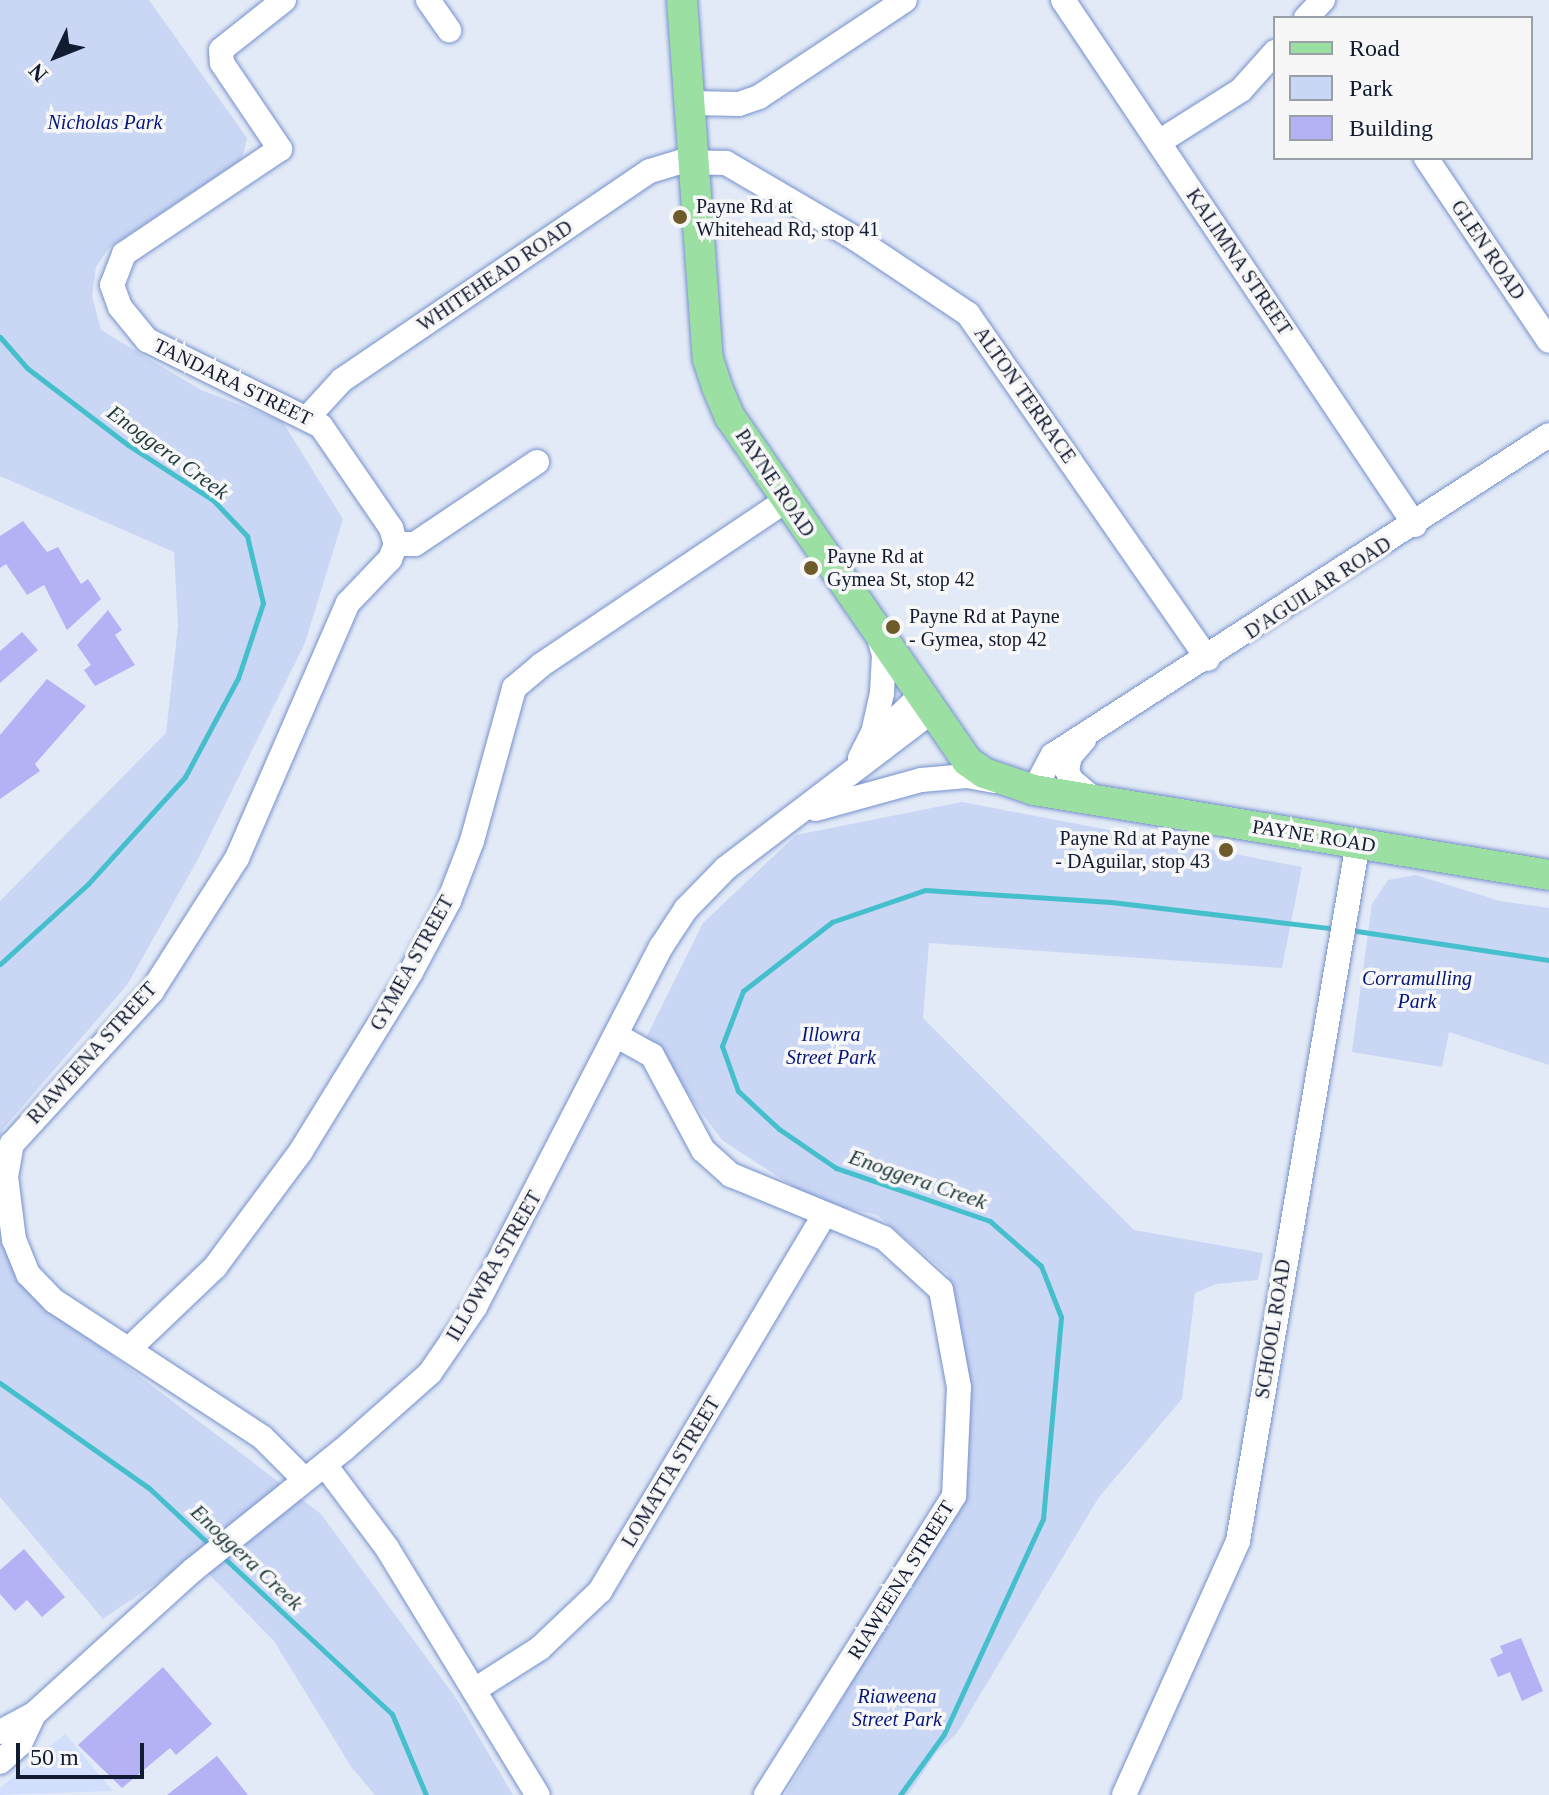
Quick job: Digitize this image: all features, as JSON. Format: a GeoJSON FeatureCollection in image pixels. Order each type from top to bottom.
{"type":"FeatureCollection","features":[{"type":"Feature","properties":{"kind":"main road","name":"PAYNE ROAD"},"geometry":{"type":"LineString","coordinates":[[682,0],[693,103],[708,359],[730,417],[967,761],[1022,787],[1549,875]]}},
{"type":"Feature","properties":{"kind":"street","name":"TANDARA STREET"},"geometry":{"type":"LineString","coordinates":[[284,0],[221,50],[222,63],[280,149],[124,254],[112,285],[120,307],[147,340],[309,416],[329,436],[391,528],[396,544]]}},
{"type":"Feature","properties":{"kind":"street"},"geometry":{"type":"LineString","coordinates":[[428,0],[449,30]]}},
{"type":"Feature","properties":{"kind":"street"},"geometry":{"type":"LineString","coordinates":[[693,103],[739,104],[759,97],[905,0]]}},
{"type":"Feature","properties":{"kind":"street","name":"KALIMNA STREET"},"geometry":{"type":"LineString","coordinates":[[1063,0],[1415,525]]}},
{"type":"Feature","properties":{"kind":"street"},"geometry":{"type":"LineString","coordinates":[[1308,16],[1322,0]]}},
{"type":"Feature","properties":{"kind":"street"},"geometry":{"type":"LineString","coordinates":[[1159,142],[1241,90],[1273,54]]}},
{"type":"Feature","properties":{"kind":"street","name":"GLEN ROAD"},"geometry":{"type":"LineString","coordinates":[[1427,160],[1549,341]]}},
{"type":"Feature","properties":{"kind":"street","name":"WHITEHEAD ROAD"},"geometry":{"type":"LineString","coordinates":[[309,416],[342,380],[650,171],[695,162]]}},
{"type":"Feature","properties":{"kind":"street","name":"ALTON TERRACE"},"geometry":{"type":"LineString","coordinates":[[695,162],[726,163],[750,173],[968,314],[1208,659]]}},
{"type":"Feature","properties":{"kind":"street","name":"D'AGUILAR ROAD"},"geometry":{"type":"LineString","coordinates":[[1022,787],[1053,755],[1085,739],[1549,435]]}},
{"type":"Feature","properties":{"kind":"street"},"geometry":{"type":"LineString","coordinates":[[396,544],[415,544],[537,462]]}},
{"type":"Feature","properties":{"kind":"street","name":"GYMEA STREET"},"geometry":{"type":"LineString","coordinates":[[129,1349],[215,1267],[301,1151],[411,972],[449,901],[472,841],[514,688],[533,670],[787,500]]}},
{"type":"Feature","properties":{"kind":"street","name":"RIAWEENA STREET"},"geometry":{"type":"LineString","coordinates":[[304,1479],[262,1437],[54,1301],[28,1274],[14,1240],[6,1177],[12,1144],[152,991],[229,872],[348,603],[390,559],[396,544]]}},
{"type":"Feature","properties":{"kind":"street"},"geometry":{"type":"LineString","coordinates":[[860,758],[877,720],[882,693],[884,655],[879,635]]}},
{"type":"Feature","properties":{"kind":"street","name":"ILLOWRA STREET"},"geometry":{"type":"LineString","coordinates":[[835,787],[860,758],[925,704]]}},
{"type":"Feature","properties":{"kind":"street","name":"ILLOWRA STREET"},"geometry":{"type":"LineString","coordinates":[[0,1732],[34,1714],[193,1570],[258,1515],[325,1465],[430,1373],[475,1307],[619,1037],[661,947],[686,909],[726,868],[835,787],[925,704]]}},
{"type":"Feature","properties":{"kind":"street"},"geometry":{"type":"LineString","coordinates":[[1085,739],[1070,756],[1067,770],[1071,780],[1094,799]]}},
{"type":"Feature","properties":{"kind":"street"},"geometry":{"type":"LineString","coordinates":[[793,818],[921,780],[967,776],[1022,787]]}},
{"type":"Feature","properties":{"kind":"street","name":"SCHOOL ROAD"},"geometry":{"type":"LineString","coordinates":[[1124,1795],[1238,1541],[1358,843]]}},
{"type":"Feature","properties":{"kind":"street","name":"RIAWEENA STREET"},"geometry":{"type":"LineString","coordinates":[[619,1037],[652,1055],[689,1127],[717,1164],[749,1185],[823,1217],[884,1238],[941,1290],[959,1387],[954,1496],[766,1795]]}},
{"type":"Feature","properties":{"kind":"street","name":"LOMATTA STREET"},"geometry":{"type":"LineString","coordinates":[[476,1689],[540,1648],[600,1591],[823,1217]]}},
{"type":"Feature","properties":{"kind":"street"},"geometry":{"type":"LineString","coordinates":[[325,1465],[364,1513],[476,1689],[538,1795]]}},
{"type":"Feature","properties":{"kind":"street","name":"ILLOWRA STREET"},"geometry":{"type":"LineString","coordinates":[[0,1762],[20,1744],[34,1714]]}},
{"type":"Feature","properties":{"kind":"shaded area"},"geometry":{"type":"Polygon","coordinates":[[[65,1734],[113,1791],[0,1795],[0,1788],[65,1734]]]}},
{"type":"Feature","properties":{"kind":"green space","name":"Nicholas Park"},"geometry":{"type":"Polygon","coordinates":[[[0,0],[149,0],[247,138],[242,159],[109,248],[96,267],[92,296],[101,330],[201,390],[282,421],[343,519],[305,643],[198,859],[127,985],[3,1129],[0,1139],[0,901],[166,733],[178,626],[174,552],[0,476],[0,0]]]}},
{"type":"Feature","properties":{"kind":"green space"},"geometry":{"type":"Polygon","coordinates":[[[962,802],[1302,867],[1282,968],[929,943],[923,1018],[1134,1230],[1263,1253],[1258,1280],[1216,1284],[1195,1293],[1182,1399],[1099,1497],[957,1733],[936,1753],[908,1795],[785,1795],[961,1498],[969,1374],[948,1274],[877,1215],[817,1202],[722,1140],[646,1038],[703,923],[796,835],[962,802]]]}},
{"type":"Feature","properties":{"kind":"green space","name":"Corramulling Park"},"geometry":{"type":"Polygon","coordinates":[[[1416,875],[1500,901],[1549,908],[1549,1065],[1449,1032],[1442,1067],[1352,1052],[1372,904],[1388,880],[1416,875]]]}},
{"type":"Feature","properties":{"kind":"green space"},"geometry":{"type":"Polygon","coordinates":[[[0,1233],[21,1273],[47,1306],[321,1514],[456,1698],[513,1795],[375,1795],[352,1768],[274,1641],[193,1558],[103,1619],[0,1497],[0,1233]]]}},
{"type":"Feature","properties":{"kind":"building"},"geometry":{"type":"Polygon","coordinates":[[[23,521],[47,552],[58,547],[81,584],[88,579],[101,599],[67,630],[44,585],[27,595],[6,564],[0,568],[0,536],[23,521]]]}},
{"type":"Feature","properties":{"kind":"building"},"geometry":{"type":"Polygon","coordinates":[[[108,610],[122,630],[115,635],[135,665],[95,686],[84,670],[91,665],[77,645],[108,610]]]}},
{"type":"Feature","properties":{"kind":"building"},"geometry":{"type":"Polygon","coordinates":[[[22,632],[38,650],[0,683],[0,651],[22,632]]]}},
{"type":"Feature","properties":{"kind":"building"},"geometry":{"type":"Polygon","coordinates":[[[47,679],[86,706],[35,764],[40,771],[0,799],[0,735],[47,679]]]}},
{"type":"Feature","properties":{"kind":"building"},"geometry":{"type":"Polygon","coordinates":[[[24,1549],[65,1597],[42,1617],[27,1600],[15,1611],[0,1594],[0,1570],[24,1549]]]}},
{"type":"Feature","properties":{"kind":"building"},"geometry":{"type":"Polygon","coordinates":[[[1521,1638],[1543,1691],[1522,1701],[1510,1672],[1498,1677],[1490,1659],[1503,1653],[1500,1646],[1521,1638]]]}},
{"type":"Feature","properties":{"kind":"building"},"geometry":{"type":"Polygon","coordinates":[[[163,1667],[212,1724],[176,1755],[170,1748],[122,1788],[78,1745],[163,1667]]]}},
{"type":"Feature","properties":{"kind":"building"},"geometry":{"type":"Polygon","coordinates":[[[217,1756],[248,1795],[167,1795],[217,1756]]]}},
{"type":"Feature","properties":{"kind":"waterway","name":"Enoggera Creek"},"geometry":{"type":"LineString","coordinates":[[0,337],[27,368],[128,445],[213,500],[247,536],[263,603],[238,678],[185,777],[88,884],[0,964]]}},
{"type":"Feature","properties":{"kind":"waterway","name":"Enoggera Creek"},"geometry":{"type":"LineString","coordinates":[[900,1795],[944,1734],[1043,1519],[1061,1317],[1041,1266],[990,1221],[836,1168],[779,1129],[738,1091],[722,1046],[743,991],[832,922],[925,890],[1111,902],[1336,929]]}},
{"type":"Feature","properties":{"kind":"waterway","name":"Enoggera Creek"},"geometry":{"type":"LineString","coordinates":[[1350,930],[1549,960]]}},
{"type":"Feature","properties":{"kind":"waterway","name":"Enoggera Creek"},"geometry":{"type":"LineString","coordinates":[[0,1383],[149,1488],[212,1547]]}},
{"type":"Feature","properties":{"kind":"waterway","name":"Enoggera Creek"},"geometry":{"type":"LineString","coordinates":[[223,1557],[392,1714],[426,1795]]}},
{"type":"Feature","properties":{"kind":"place","name":"Payne Rd at Whitehead Rd, stop 41"},"geometry":{"type":"Point","coordinates":[680,217]}},
{"type":"Feature","properties":{"kind":"place","name":"Payne Rd at Gymea St, stop 42"},"geometry":{"type":"Point","coordinates":[811,568]}},
{"type":"Feature","properties":{"kind":"place","name":"Payne Rd at Payne - Gymea, stop 42"},"geometry":{"type":"Point","coordinates":[893,627]}},
{"type":"Feature","properties":{"kind":"place","name":"Payne Rd at Payne - DAguilar, stop 43"},"geometry":{"type":"Point","coordinates":[1226,850]}},
{"type":"Feature","properties":{"kind":"park label","name":"Illowra Street Park"},"geometry":{"type":"Point","coordinates":[831,1046]}},
{"type":"Feature","properties":{"kind":"park label","name":"Riaweena Street Park"},"geometry":{"type":"Point","coordinates":[897,1708]}}]}
